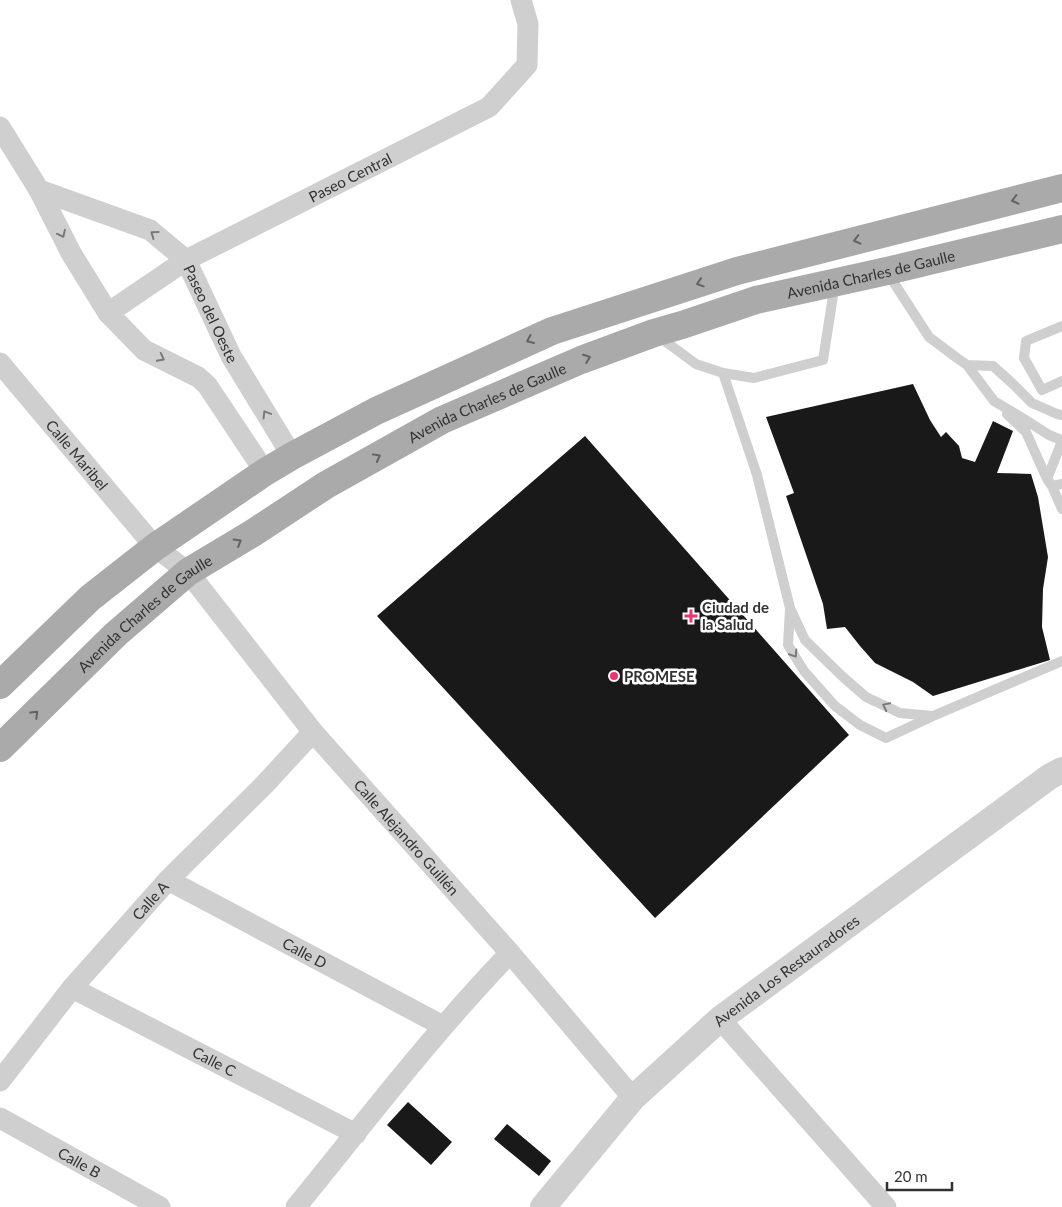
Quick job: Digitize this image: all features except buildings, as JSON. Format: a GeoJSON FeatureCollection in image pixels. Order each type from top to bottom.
{"type":"FeatureCollection","features":[{"type":"Feature","properties":{"kind":"main road"},"geometry":{"type":"LineString","coordinates":[[0,685],[90,598],[155,547],[265,472],[376,410],[552,331],[737,271],[1062,188]]}},
{"type":"Feature","properties":{"kind":"main road"},"geometry":{"type":"LineString","coordinates":[[988,207],[1003,242]]}},
{"type":"Feature","properties":{"kind":"main road","name":"Avenida Charles de Gaulle"},"geometry":{"type":"LineString","coordinates":[[0,748],[116,634],[188,572],[326,486],[442,420],[581,360],[654,333],[756,300],[1062,229]]}},
{"type":"Feature","properties":{"kind":"street","name":"Paseo Central"},"geometry":{"type":"LineString","coordinates":[[108,313],[186,260],[489,107],[527,65],[528,24],[521,0]]}},
{"type":"Feature","properties":{"kind":"street"},"geometry":{"type":"LineString","coordinates":[[0,127],[39,190],[71,253],[108,313],[144,350],[198,377],[206,385],[265,472]]}},
{"type":"Feature","properties":{"kind":"street","name":"Paseo del Oeste"},"geometry":{"type":"LineString","coordinates":[[39,190],[150,230],[186,260],[231,356],[292,456]]}},
{"type":"Feature","properties":{"kind":"street","name":"Calle Maribel"},"geometry":{"type":"LineString","coordinates":[[0,364],[155,547],[188,572]]}},
{"type":"Feature","properties":{"kind":"street","name":"Calle Alejandro Guillén"},"geometry":{"type":"LineString","coordinates":[[188,572],[313,732],[510,953],[633,1098]]}},
{"type":"Feature","properties":{"kind":"street","name":"Calle A"},"geometry":{"type":"LineString","coordinates":[[0,1081],[72,988],[168,880],[264,785],[313,732]]}},
{"type":"Feature","properties":{"kind":"street","name":"Avenida Los Restauradores"},"geometry":{"type":"LineString","coordinates":[[543,1207],[633,1098],[720,1019],[1049,777],[1062,770]]}},
{"type":"Feature","properties":{"kind":"street","name":"Calle D"},"geometry":{"type":"LineString","coordinates":[[168,880],[443,1026]]}},
{"type":"Feature","properties":{"kind":"street"},"geometry":{"type":"LineString","coordinates":[[296,1207],[443,1026],[510,953]]}},
{"type":"Feature","properties":{"kind":"street","name":"Calle C"},"geometry":{"type":"LineString","coordinates":[[72,988],[356,1134]]}},
{"type":"Feature","properties":{"kind":"street"},"geometry":{"type":"LineString","coordinates":[[720,1019],[886,1207]]}},
{"type":"Feature","properties":{"kind":"street","name":"Calle B"},"geometry":{"type":"LineString","coordinates":[[0,1118],[160,1207]]}},
{"type":"Feature","properties":{"kind":"lane"},"geometry":{"type":"LineString","coordinates":[[886,271],[929,337],[967,365],[994,401],[1026,432],[1054,483],[1062,508]]}},
{"type":"Feature","properties":{"kind":"lane"},"geometry":{"type":"LineString","coordinates":[[654,333],[696,364],[723,373],[754,378],[823,360],[835,282]]}},
{"type":"Feature","properties":{"kind":"lane"},"geometry":{"type":"LineString","coordinates":[[1062,326],[1026,341],[1024,358],[1042,390],[1062,381]]}},
{"type":"Feature","properties":{"kind":"lane"},"geometry":{"type":"LineString","coordinates":[[967,365],[993,366],[1032,404],[1062,415]]}},
{"type":"Feature","properties":{"kind":"lane"},"geometry":{"type":"LineString","coordinates":[[723,373],[757,475],[790,608],[806,640],[866,697],[900,713],[933,716]]}},
{"type":"Feature","properties":{"kind":"lane"},"geometry":{"type":"LineString","coordinates":[[994,401],[1062,441],[1054,483]]}},
{"type":"Feature","properties":{"kind":"lane"},"geometry":{"type":"LineString","coordinates":[[790,608],[788,645],[804,671],[834,706],[860,725],[886,738],[1062,661]]}},
{"type":"Feature","properties":{"kind":"place","name":"Ciudad de la Salud"},"geometry":{"type":"Point","coordinates":[691,616]}},
{"type":"Feature","properties":{"kind":"place","name":"PROMESE"},"geometry":{"type":"Point","coordinates":[614,676]}}]}
